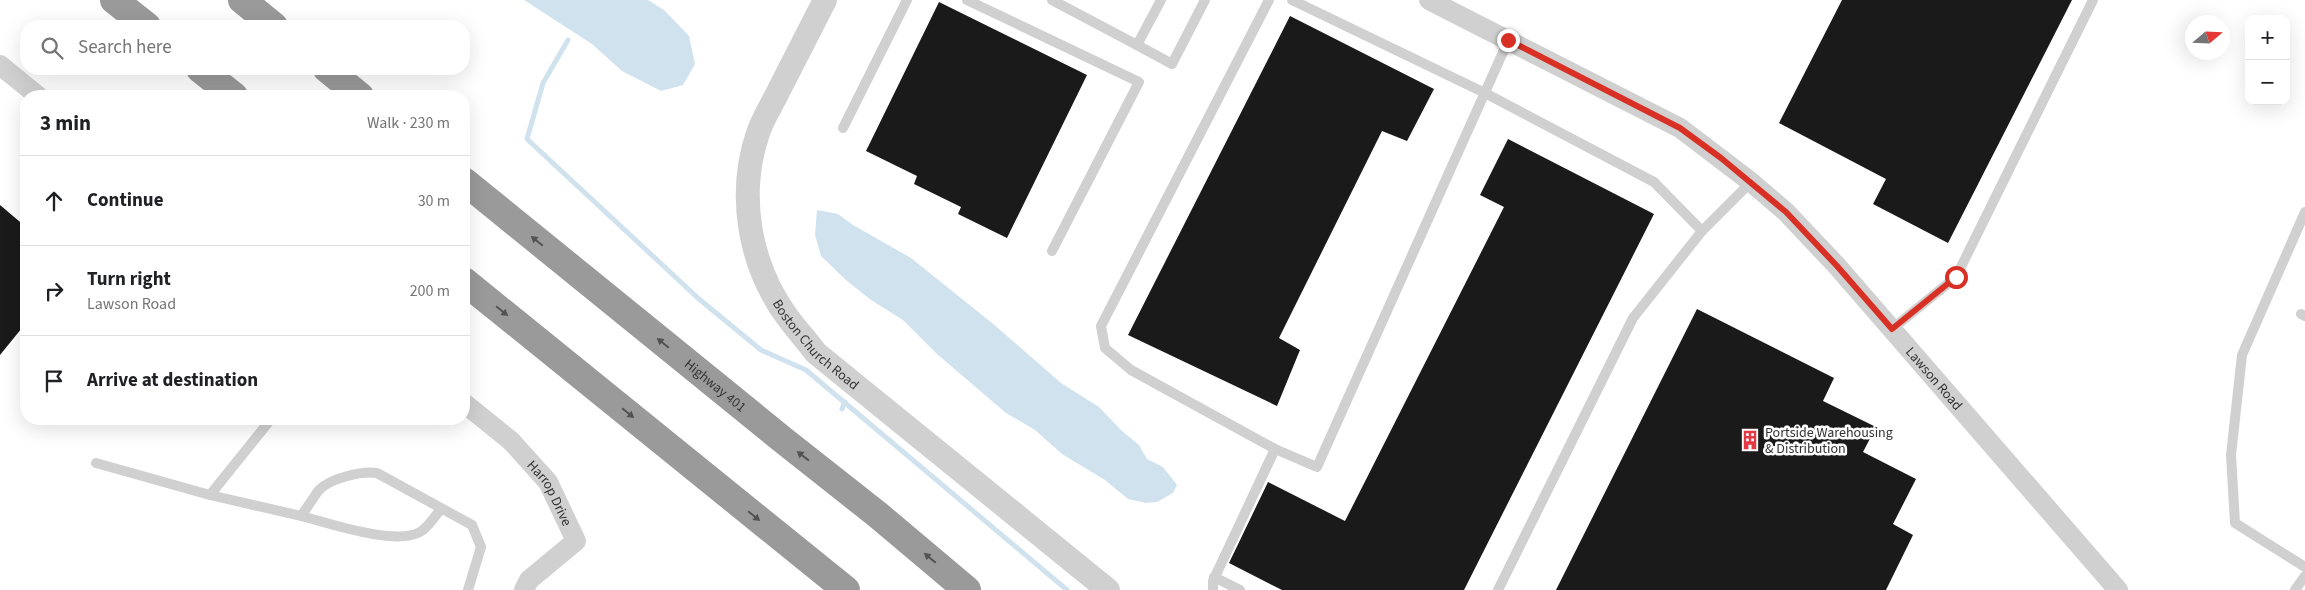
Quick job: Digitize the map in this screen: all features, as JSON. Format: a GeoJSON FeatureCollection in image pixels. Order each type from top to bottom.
{"type":"FeatureCollection","features":[{"type":"Feature","properties":{"kind":"highway"},"geometry":{"type":"LineString","coordinates":[[114,0],[139,20]]}},
{"type":"Feature","properties":{"kind":"highway"},"geometry":{"type":"LineString","coordinates":[[242,0],[267,20]]}},
{"type":"Feature","properties":{"kind":"highway"},"geometry":{"type":"LineString","coordinates":[[208,75],[226,90]]}},
{"type":"Feature","properties":{"kind":"highway"},"geometry":{"type":"LineString","coordinates":[[334,75],[352,90]]}},
{"type":"Feature","properties":{"kind":"highway","name":"Highway 401"},"geometry":{"type":"LineString","coordinates":[[470,185],[775,434],[878,515],[967,590]]}},
{"type":"Feature","properties":{"kind":"highway"},"geometry":{"type":"LineString","coordinates":[[470,286],[846,590]]}},
{"type":"Feature","properties":{"kind":"street","name":"Boston Church Road"},"geometry":{"type":"LineString","coordinates":[[826,0],[758,132],[750,161],[748,218],[754,249],[768,285],[787,316],[816,353],[1108,590]]}},
{"type":"Feature","properties":{"kind":"street","name":"Lawson Road"},"geometry":{"type":"LineString","coordinates":[[1429,0],[1680,128],[1751,182],[1805,232],[1892,329],[2118,590]]}},
{"type":"Feature","properties":{"kind":"street"},"geometry":{"type":"LineString","coordinates":[[0,66],[30,90]]}},
{"type":"Feature","properties":{"kind":"street","name":"Harrop Drive"},"geometry":{"type":"LineString","coordinates":[[470,408],[511,441],[548,482],[576,541],[529,580],[524,590]]}},
{"type":"Feature","properties":{"kind":"lane"},"geometry":{"type":"LineString","coordinates":[[844,128],[907,0]]}},
{"type":"Feature","properties":{"kind":"lane"},"geometry":{"type":"LineString","coordinates":[[966,0],[1139,82],[1052,251]]}},
{"type":"Feature","properties":{"kind":"lane"},"geometry":{"type":"LineString","coordinates":[[1052,0],[1172,64],[1205,0]]}},
{"type":"Feature","properties":{"kind":"lane"},"geometry":{"type":"LineString","coordinates":[[1137,45],[1161,0]]}},
{"type":"Feature","properties":{"kind":"lane"},"geometry":{"type":"LineString","coordinates":[[1269,0],[1101,326],[1105,348],[1131,370],[1275,449],[1316,467],[1486,93],[1508,40]]}},
{"type":"Feature","properties":{"kind":"lane"},"geometry":{"type":"LineString","coordinates":[[1292,0],[1486,93],[1654,182],[1702,231]]}},
{"type":"Feature","properties":{"kind":"lane"},"geometry":{"type":"LineString","coordinates":[[1892,329],[1956,277],[2093,0]]}},
{"type":"Feature","properties":{"kind":"lane"},"geometry":{"type":"LineString","coordinates":[[1498,590],[1633,318],[1702,231],[1751,182]]}},
{"type":"Feature","properties":{"kind":"lane"},"geometry":{"type":"LineString","coordinates":[[2305,212],[2242,355],[2231,455],[2235,523],[2305,567]]}},
{"type":"Feature","properties":{"kind":"lane"},"geometry":{"type":"LineString","coordinates":[[210,495],[266,425]]}},
{"type":"Feature","properties":{"kind":"lane"},"geometry":{"type":"LineString","coordinates":[[1212,590],[1214,577],[1275,449]]}},
{"type":"Feature","properties":{"kind":"lane"},"geometry":{"type":"LineString","coordinates":[[96,463],[210,495],[380,536],[405,538],[419,533],[428,526],[440,509]]}},
{"type":"Feature","properties":{"kind":"lane"},"geometry":{"type":"LineString","coordinates":[[301,516],[320,489],[350,474],[365,471],[378,473],[472,525],[481,546],[468,590]]}},
{"type":"Feature","properties":{"kind":"lane"},"geometry":{"type":"LineString","coordinates":[[2296,590],[2305,576]]}},
{"type":"Feature","properties":{"kind":"lane"},"geometry":{"type":"LineString","coordinates":[[1214,577],[1240,590]]}},
{"type":"Feature","properties":{"kind":"water"},"geometry":{"type":"Polygon","coordinates":[[[524,0],[648,0],[664,10],[689,36],[695,64],[683,85],[661,91],[622,71],[592,44],[524,0]]]}},
{"type":"Feature","properties":{"kind":"water"},"geometry":{"type":"Polygon","coordinates":[[[817,210],[838,214],[853,225],[911,258],[992,323],[1061,383],[1099,407],[1121,430],[1139,445],[1147,459],[1163,467],[1177,485],[1173,493],[1157,502],[1146,503],[1128,499],[1105,480],[1062,454],[1035,430],[1006,413],[937,354],[903,320],[871,300],[846,280],[821,256],[815,235],[817,210]]]}},
{"type":"Feature","properties":{"kind":"building"},"geometry":{"type":"Polygon","coordinates":[[[1842,0],[2072,0],[1948,243],[1873,204],[1886,179],[1779,123],[1842,0]]]}},
{"type":"Feature","properties":{"kind":"building"},"geometry":{"type":"Polygon","coordinates":[[[939,2],[1087,75],[1007,238],[958,214],[961,207],[914,184],[917,176],[866,151],[939,2]]]}},
{"type":"Feature","properties":{"kind":"building"},"geometry":{"type":"Polygon","coordinates":[[[1290,16],[1434,89],[1407,141],[1382,131],[1279,338],[1300,350],[1277,406],[1128,335],[1290,16]]]}},
{"type":"Feature","properties":{"kind":"building"},"geometry":{"type":"Polygon","coordinates":[[[1508,139],[1654,214],[1464,590],[1282,590],[1229,563],[1268,482],[1345,521],[1504,207],[1480,195],[1508,139]]]}},
{"type":"Feature","properties":{"kind":"building"},"geometry":{"type":"Polygon","coordinates":[[[0,205],[20,222],[20,330],[0,355],[0,205]]]}},
{"type":"Feature","properties":{"kind":"building","name":"Portside Warehousing & Distribution"},"geometry":{"type":"Polygon","coordinates":[[[1697,309],[1834,378],[1823,401],[1876,427],[1863,452],[1916,479],[1893,524],[1913,535],[1886,590],[1556,590],[1697,309]]]}},
{"type":"Feature","properties":{"kind":"waterway"},"geometry":{"type":"LineString","coordinates":[[568,40],[543,83],[527,139],[699,299],[761,350],[806,370],[1067,590]]}},
{"type":"Feature","properties":{"kind":"waterway"},"geometry":{"type":"LineString","coordinates":[[842,409],[845,402]]}},
{"type":"Feature","properties":{"kind":"place","name":"Portside Warehousing & Distribution"},"geometry":{"type":"Point","coordinates":[1750,440]}},
{"type":"Feature","properties":{"kind":"route"},"geometry":{"type":"LineString","coordinates":[[1508,40],[1680,128],[1721,158],[1786,212],[1837,266],[1892,329],[1956,277]]}}]}
